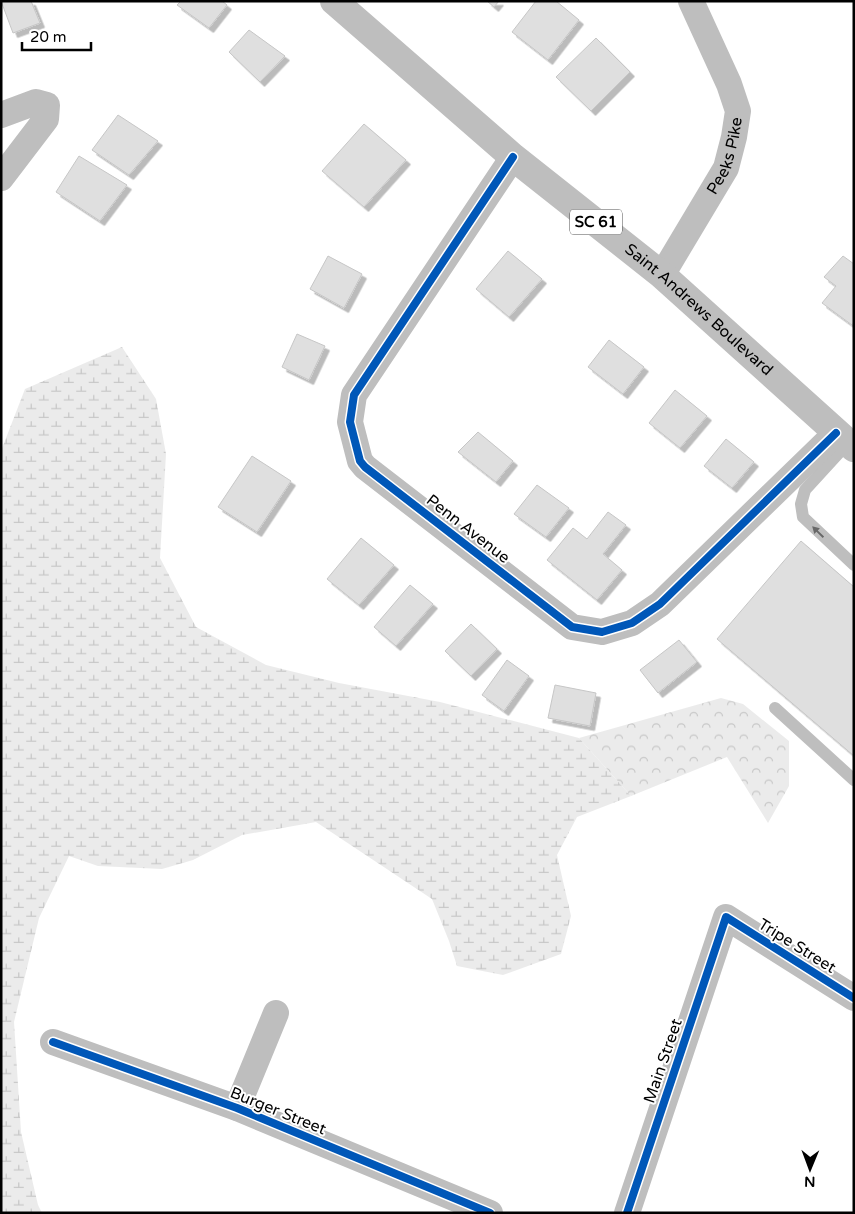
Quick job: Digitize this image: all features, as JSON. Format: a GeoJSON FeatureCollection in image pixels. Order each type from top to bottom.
{"type":"FeatureCollection","features":[{"type":"Feature","properties":{"kind":"main road","name":"Saint Andrews Boulevard"},"geometry":{"type":"LineString","coordinates":[[334,1],[513,157],[662,275],[846,442]]}},
{"type":"Feature","properties":{"kind":"street","name":"Peeks Pike"},"geometry":{"type":"LineString","coordinates":[[662,275],[726,168],[734,137],[738,110],[729,84],[691,1]]}},
{"type":"Feature","properties":{"kind":"street"},"geometry":{"type":"LineString","coordinates":[[1,115],[36,102],[47,105],[46,118],[1,178]]}},
{"type":"Feature","properties":{"kind":"street","name":"Penn Avenue"},"geometry":{"type":"LineString","coordinates":[[513,157],[354,396],[350,422],[360,462],[365,467],[572,627],[602,632],[632,623],[660,604],[846,442]]}},
{"type":"Feature","properties":{"kind":"street","name":"Tripe Street"},"geometry":{"type":"LineString","coordinates":[[726,917],[854,998]]}},
{"type":"Feature","properties":{"kind":"street","name":"Main Street"},"geometry":{"type":"LineString","coordinates":[[627,1213],[726,917]]}},
{"type":"Feature","properties":{"kind":"street"},"geometry":{"type":"LineString","coordinates":[[237,1108],[276,1013]]}},
{"type":"Feature","properties":{"kind":"street","name":"Burger Street"},"geometry":{"type":"LineString","coordinates":[[53,1042],[237,1108],[490,1213]]}},
{"type":"Feature","properties":{"kind":"lane"},"geometry":{"type":"LineString","coordinates":[[846,442],[805,490],[800,504],[803,517],[854,565]]}},
{"type":"Feature","properties":{"kind":"lane"},"geometry":{"type":"LineString","coordinates":[[775,708],[854,780]]}},
{"type":"Feature","properties":{"kind":"green space"},"geometry":{"type":"Polygon","coordinates":[[[122,347],[156,399],[166,454],[160,558],[196,627],[266,665],[339,683],[440,702],[579,738],[631,796],[577,817],[557,855],[571,916],[561,954],[503,975],[457,966],[432,899],[316,822],[242,835],[193,860],[162,869],[98,866],[69,856],[39,918],[14,1022],[21,1132],[38,1205],[42,1213],[1,1213],[1,451],[25,389],[122,347]]]}},
{"type":"Feature","properties":{"kind":"green space"},"geometry":{"type":"Polygon","coordinates":[[[721,698],[743,704],[789,741],[789,786],[768,823],[727,757],[631,796],[579,738],[721,698]]]}},
{"type":"Feature","properties":{"kind":"building"},"geometry":{"type":"Polygon","coordinates":[[[1,1],[31,1],[40,23],[13,33],[1,1]]]}},
{"type":"Feature","properties":{"kind":"building"},"geometry":{"type":"Polygon","coordinates":[[[181,1],[222,1],[227,5],[209,28],[177,5],[181,1]]]}},
{"type":"Feature","properties":{"kind":"building"},"geometry":{"type":"Polygon","coordinates":[[[487,1],[499,1],[494,7],[487,1]]]}},
{"type":"Feature","properties":{"kind":"building"},"geometry":{"type":"Polygon","coordinates":[[[536,1],[556,1],[579,20],[548,60],[512,32],[536,1]]]}},
{"type":"Feature","properties":{"kind":"building"},"geometry":{"type":"Polygon","coordinates":[[[249,30],[285,56],[260,82],[229,52],[249,30]]]}},
{"type":"Feature","properties":{"kind":"building"},"geometry":{"type":"Polygon","coordinates":[[[596,38],[630,72],[591,111],[556,77],[596,38]]]}},
{"type":"Feature","properties":{"kind":"building"},"geometry":{"type":"Polygon","coordinates":[[[118,115],[158,141],[129,175],[92,150],[118,115]]]}},
{"type":"Feature","properties":{"kind":"building"},"geometry":{"type":"Polygon","coordinates":[[[364,124],[406,160],[364,207],[322,171],[364,124]]]}},
{"type":"Feature","properties":{"kind":"building"},"geometry":{"type":"Polygon","coordinates":[[[79,156],[127,185],[100,221],[56,192],[79,156]]]}},
{"type":"Feature","properties":{"kind":"building"},"geometry":{"type":"Polygon","coordinates":[[[508,251],[542,279],[509,317],[476,289],[508,251]]]}},
{"type":"Feature","properties":{"kind":"building"},"geometry":{"type":"Polygon","coordinates":[[[328,256],[362,274],[344,308],[310,289],[328,256]]]}},
{"type":"Feature","properties":{"kind":"building"},"geometry":{"type":"Polygon","coordinates":[[[843,256],[854,264],[854,322],[852,325],[822,303],[836,286],[824,277],[843,256]]]}},
{"type":"Feature","properties":{"kind":"building"},"geometry":{"type":"Polygon","coordinates":[[[297,334],[325,346],[309,380],[282,367],[297,334]]]}},
{"type":"Feature","properties":{"kind":"building"},"geometry":{"type":"Polygon","coordinates":[[[609,340],[644,367],[623,394],[588,367],[609,340]]]}},
{"type":"Feature","properties":{"kind":"building"},"geometry":{"type":"Polygon","coordinates":[[[675,390],[707,416],[680,448],[649,423],[675,390]]]}},
{"type":"Feature","properties":{"kind":"building"},"geometry":{"type":"Polygon","coordinates":[[[478,432],[513,461],[496,482],[458,452],[478,432]]]}},
{"type":"Feature","properties":{"kind":"building"},"geometry":{"type":"Polygon","coordinates":[[[726,439],[754,462],[732,488],[704,466],[726,439]]]}},
{"type":"Feature","properties":{"kind":"building"},"geometry":{"type":"Polygon","coordinates":[[[252,456],[291,481],[257,532],[218,507],[252,456]]]}},
{"type":"Feature","properties":{"kind":"building"},"geometry":{"type":"Polygon","coordinates":[[[537,485],[569,508],[546,537],[514,514],[537,485]]]}},
{"type":"Feature","properties":{"kind":"building"},"geometry":{"type":"Polygon","coordinates":[[[608,512],[626,525],[603,554],[622,570],[597,600],[547,560],[573,528],[587,539],[608,512]]]}},
{"type":"Feature","properties":{"kind":"building"},"geometry":{"type":"Polygon","coordinates":[[[361,538],[394,565],[359,605],[327,579],[361,538]]]}},
{"type":"Feature","properties":{"kind":"building"},"geometry":{"type":"Polygon","coordinates":[[[801,541],[854,587],[854,756],[717,639],[801,541]]]}},
{"type":"Feature","properties":{"kind":"building"},"geometry":{"type":"Polygon","coordinates":[[[410,585],[433,604],[396,646],[374,627],[410,585]]]}},
{"type":"Feature","properties":{"kind":"building"},"geometry":{"type":"Polygon","coordinates":[[[471,624],[497,649],[471,676],[445,651],[471,624]]]}},
{"type":"Feature","properties":{"kind":"building"},"geometry":{"type":"Polygon","coordinates":[[[679,640],[697,662],[658,693],[640,670],[679,640]]]}},
{"type":"Feature","properties":{"kind":"building"},"geometry":{"type":"Polygon","coordinates":[[[507,660],[529,676],[504,711],[482,695],[507,660]]]}},
{"type":"Feature","properties":{"kind":"building"},"geometry":{"type":"Polygon","coordinates":[[[555,685],[596,693],[590,726],[548,718],[555,685]]]}},
{"type":"Feature","properties":{"kind":"cycle path"},"geometry":{"type":"LineString","coordinates":[[513,157],[354,395],[350,422],[360,461],[365,467],[572,627],[602,632],[632,623],[660,604],[836,433]]}},
{"type":"Feature","properties":{"kind":"cycle path"},"geometry":{"type":"LineString","coordinates":[[627,1213],[726,917],[854,998]]}},
{"type":"Feature","properties":{"kind":"cycle path"},"geometry":{"type":"LineString","coordinates":[[53,1042],[237,1108],[490,1213]]}}]}
